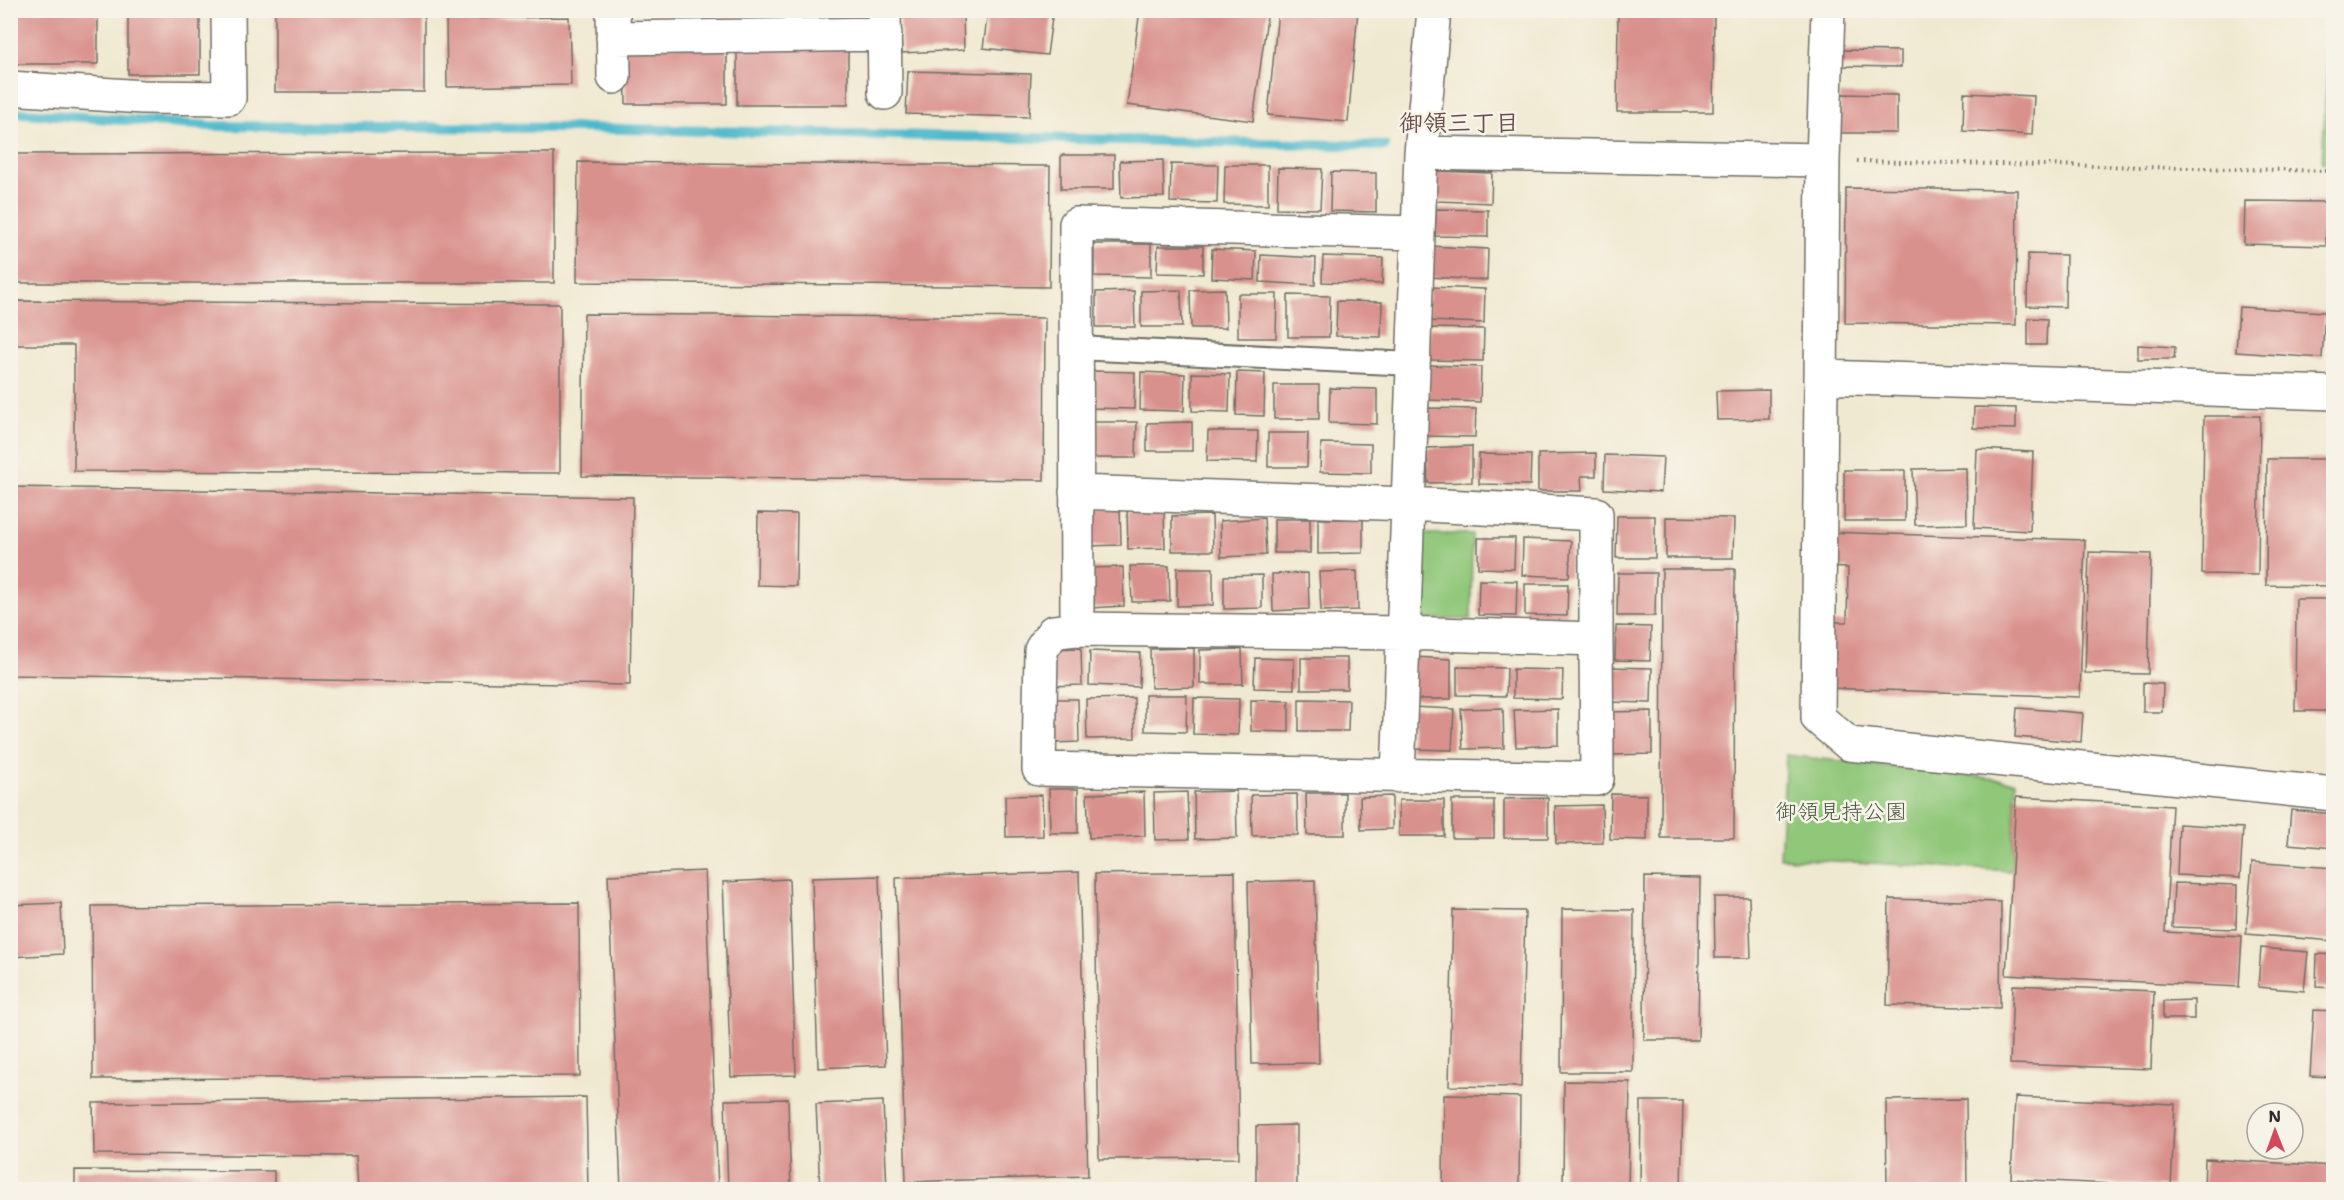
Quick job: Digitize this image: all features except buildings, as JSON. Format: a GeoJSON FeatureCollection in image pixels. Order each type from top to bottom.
{"type":"FeatureCollection","features":[{"type":"Feature","properties":{"kind":"street"},"geometry":{"type":"LineString","coordinates":[[10,88],[143,97],[229,98],[228,10]]}},
{"type":"Feature","properties":{"kind":"street"},"geometry":{"type":"LineString","coordinates":[[1398,776],[1421,153],[1434,10]]}},
{"type":"Feature","properties":{"kind":"street"},"geometry":{"type":"LineString","coordinates":[[1827,10],[1823,160],[1818,718],[1849,744],[2334,794]]}},
{"type":"Feature","properties":{"kind":"street"},"geometry":{"type":"LineString","coordinates":[[614,77],[613,24],[885,22],[885,93]]}},
{"type":"Feature","properties":{"kind":"street"},"geometry":{"type":"LineString","coordinates":[[1421,153],[1823,160]]}},
{"type":"Feature","properties":{"kind":"street"},"geometry":{"type":"LineString","coordinates":[[1077,629],[1076,224],[1418,233]]}},
{"type":"Feature","properties":{"kind":"street"},"geometry":{"type":"LineString","coordinates":[[1821,376],[2334,393]]}},
{"type":"Feature","properties":{"kind":"street"},"geometry":{"type":"LineString","coordinates":[[1076,492],[1408,504],[1596,514],[1597,779],[1039,769],[1041,650],[1053,632],[1077,629],[1403,633],[1596,639]]}},
{"type":"Feature","properties":{"kind":"lane"},"geometry":{"type":"LineString","coordinates":[[1076,348],[1413,364]]}},
{"type":"Feature","properties":{"kind":"path"},"geometry":{"type":"LineString","coordinates":[[1823,160],[2334,171]]}},
{"type":"Feature","properties":{"kind":"green space"},"geometry":{"type":"Polygon","coordinates":[[[2330,11],[2334,11],[2333,163],[2322,163],[2330,11]]]}},
{"type":"Feature","properties":{"kind":"green space"},"geometry":{"type":"Polygon","coordinates":[[[1415,534],[1472,534],[1471,619],[1414,619],[1415,534]]]}},
{"type":"Feature","properties":{"kind":"green space","name":"御領見持公園"},"geometry":{"type":"Polygon","coordinates":[[[1786,755],[2016,781],[2012,871],[1780,858],[1786,755]]]}},
{"type":"Feature","properties":{"kind":"waterway"},"geometry":{"type":"LineString","coordinates":[[10,112],[210,126],[583,128],[1385,146]]}},
{"type":"Feature","properties":{"kind":"district","name":"御領三丁目"},"geometry":{"type":"Point","coordinates":[1459,123]}}]}
